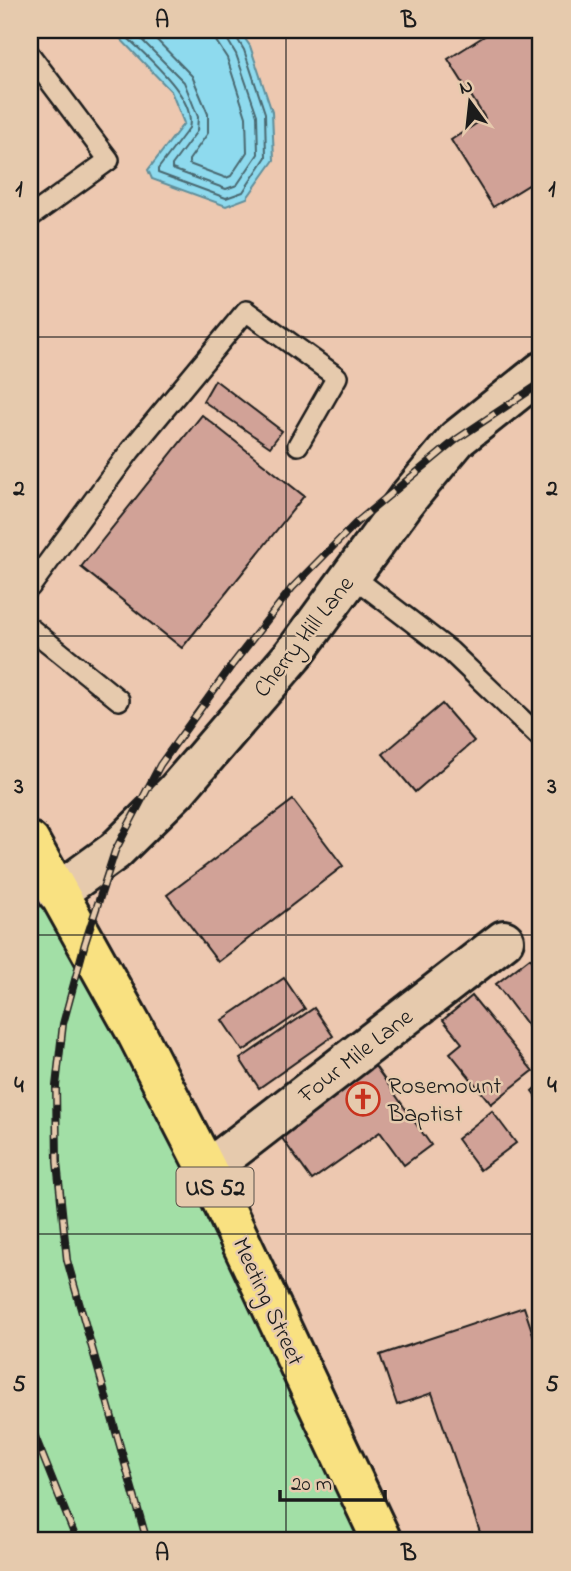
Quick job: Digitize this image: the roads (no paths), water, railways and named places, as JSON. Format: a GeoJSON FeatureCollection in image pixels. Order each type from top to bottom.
{"type":"FeatureCollection","features":[{"type":"Feature","properties":{"kind":"main road","name":"Meeting Street"},"geometry":{"type":"LineString","coordinates":[[30,842],[136,1032],[207,1170],[382,1541]]}},
{"type":"Feature","properties":{"kind":"street","name":"Cherry Hill Lane"},"geometry":{"type":"LineString","coordinates":[[57,893],[115,851],[176,791],[293,655],[408,498],[457,439],[541,372]]}},
{"type":"Feature","properties":{"kind":"street","name":"Four Mile Lane"},"geometry":{"type":"LineString","coordinates":[[207,1170],[503,940]]}},
{"type":"Feature","properties":{"kind":"lane"},"geometry":{"type":"LineString","coordinates":[[30,55],[109,160],[30,217]]}},
{"type":"Feature","properties":{"kind":"lane"},"geometry":{"type":"LineString","coordinates":[[30,587],[130,451],[246,310],[337,377],[299,445]]}},
{"type":"Feature","properties":{"kind":"lane"},"geometry":{"type":"LineString","coordinates":[[351,575],[450,651],[541,738]]}},
{"type":"Feature","properties":{"kind":"lane"},"geometry":{"type":"LineString","coordinates":[[30,628],[119,700]]}},
{"type":"Feature","properties":{"kind":"water"},"geometry":{"type":"Polygon","coordinates":[[[112,30],[239,30],[250,46],[272,112],[274,160],[247,198],[226,206],[152,179],[148,170],[184,123],[171,91],[112,30]]]}},
{"type":"Feature","properties":{"kind":"railway"},"geometry":{"type":"LineString","coordinates":[[147,1541],[67,1260],[57,1162],[56,1086],[63,1024],[85,943],[115,851],[160,765],[292,588],[357,522],[457,439],[541,383]]}},
{"type":"Feature","properties":{"kind":"railway"},"geometry":{"type":"LineString","coordinates":[[30,1424],[77,1541]]}},
{"type":"Feature","properties":{"kind":"place","name":"Rosemount Baptist"},"geometry":{"type":"Point","coordinates":[363,1099]}}]}
